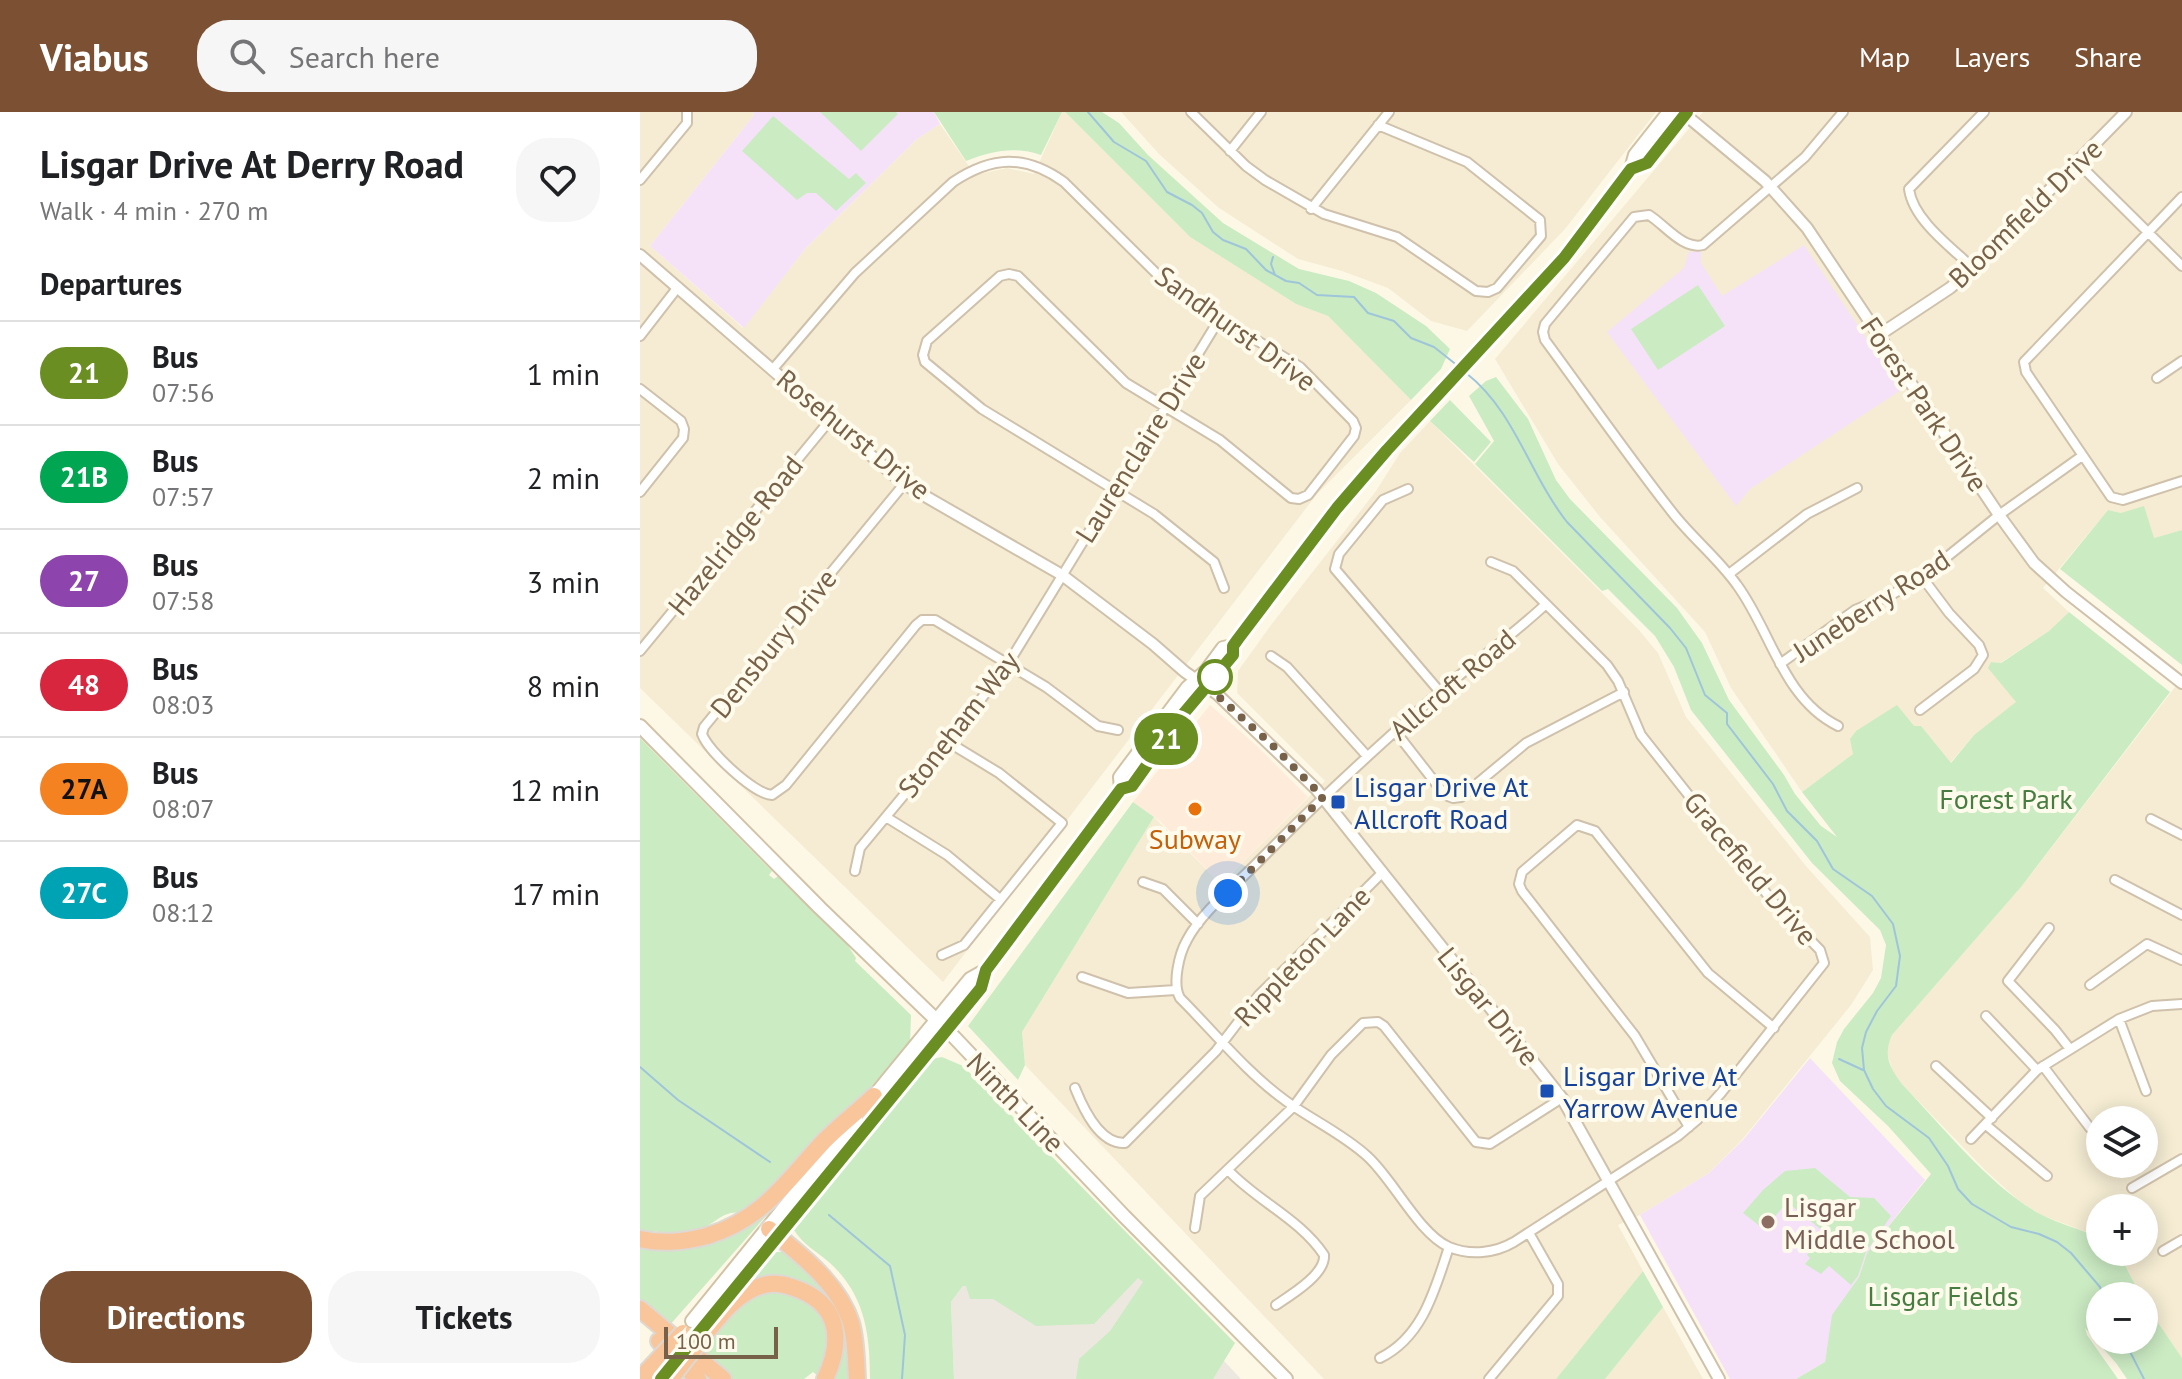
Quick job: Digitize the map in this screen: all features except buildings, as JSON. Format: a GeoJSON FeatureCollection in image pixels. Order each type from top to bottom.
{"type":"FeatureCollection","features":[{"type":"Feature","properties":{"kind":"highway"},"geometry":{"type":"LineString","coordinates":[[640,1239],[662,1244],[693,1239],[727,1230],[758,1212],[826,1140],[874,1096]]}},
{"type":"Feature","properties":{"kind":"highway"},"geometry":{"type":"LineString","coordinates":[[773,1232],[839,1296],[852,1325],[857,1379]]}},
{"type":"Feature","properties":{"kind":"highway"},"geometry":{"type":"LineString","coordinates":[[640,1379],[696,1329],[742,1295],[762,1285],[782,1283],[822,1302],[833,1319],[836,1336],[834,1361],[825,1379]]}},
{"type":"Feature","properties":{"kind":"highway"},"geometry":{"type":"LineString","coordinates":[[640,1309],[723,1379]]}},
{"type":"Feature","properties":{"kind":"highway"},"geometry":{"type":"LineString","coordinates":[[640,1322],[698,1379]]}},
{"type":"Feature","properties":{"kind":"highway"},"geometry":{"type":"LineString","coordinates":[[670,1379],[696,1329]]}},
{"type":"Feature","properties":{"kind":"highway"},"geometry":{"type":"LineString","coordinates":[[640,1370],[648,1379]]}},
{"type":"Feature","properties":{"kind":"main road"},"geometry":{"type":"LineString","coordinates":[[696,1329],[942,1024],[970,979],[986,970],[1121,789],[1132,786],[1202,683],[1233,655],[1233,646],[1337,508],[1564,258],[1631,169],[1635,155],[1669,112]]}},
{"type":"Feature","properties":{"kind":"main road"},"geometry":{"type":"LineString","coordinates":[[1631,169],[1647,163],[1685,113]]}},
{"type":"Feature","properties":{"kind":"main road","name":"Ninth Line"},"geometry":{"type":"LineString","coordinates":[[640,726],[820,908],[942,1024],[1124,1216],[1286,1379]]}},
{"type":"Feature","properties":{"kind":"main road"},"geometry":{"type":"LineString","coordinates":[[773,1232],[874,1096],[942,1024]]}},
{"type":"Feature","properties":{"kind":"street"},"geometry":{"type":"LineString","coordinates":[[640,180],[687,123],[687,112]]}},
{"type":"Feature","properties":{"kind":"street"},"geometry":{"type":"LineString","coordinates":[[1191,112],[1256,175],[1311,209],[1397,237],[1481,292],[1497,288],[1541,236],[1542,226],[1537,216],[1467,162],[1378,125]]}},
{"type":"Feature","properties":{"kind":"street"},"geometry":{"type":"LineString","coordinates":[[1230,151],[1261,112]]}},
{"type":"Feature","properties":{"kind":"street"},"geometry":{"type":"LineString","coordinates":[[1311,209],[1389,112]]}},
{"type":"Feature","properties":{"kind":"street"},"geometry":{"type":"LineString","coordinates":[[1838,726],[1819,717],[1780,664],[1753,607],[1729,574],[1672,512],[1545,340],[1543,328],[1634,217],[1649,215],[1686,243],[1700,246],[1805,157],[1843,112]]}},
{"type":"Feature","properties":{"kind":"street"},"geometry":{"type":"LineString","coordinates":[[1973,268],[1923,217],[1911,200],[1909,189],[1984,112]]}},
{"type":"Feature","properties":{"kind":"street","name":"Bloomfield Drive"},"geometry":{"type":"LineString","coordinates":[[1879,335],[1950,288],[1973,268],[2126,112]]}},
{"type":"Feature","properties":{"kind":"street","name":"Forest Park Drive"},"geometry":{"type":"LineString","coordinates":[[1685,113],[1772,187],[1813,236],[2026,553],[2053,581],[2182,683]]}},
{"type":"Feature","properties":{"kind":"street","name":"Sandhurst Drive"},"geometry":{"type":"LineString","coordinates":[[773,369],[866,263],[953,182],[972,169],[992,163],[1013,161],[1049,172],[1064,182],[1170,287],[1300,367],[1353,421],[1356,428],[1354,436],[1308,495],[1291,498],[1220,440],[1119,377],[1015,275],[1000,276],[927,341],[923,355],[925,362],[971,401],[1113,489]]}},
{"type":"Feature","properties":{"kind":"street"},"geometry":{"type":"LineString","coordinates":[[2077,162],[2182,266]]}},
{"type":"Feature","properties":{"kind":"street"},"geometry":{"type":"LineString","coordinates":[[2182,197],[2024,362],[2026,372],[2107,493],[2118,500],[2182,481]]}},
{"type":"Feature","properties":{"kind":"street","name":"Rosehurst Drive"},"geometry":{"type":"LineString","coordinates":[[640,255],[904,484],[1062,575],[1202,683]]}},
{"type":"Feature","properties":{"kind":"street"},"geometry":{"type":"LineString","coordinates":[[640,336],[678,287]]}},
{"type":"Feature","properties":{"kind":"street","name":"Laurenclaire Drive"},"geometry":{"type":"LineString","coordinates":[[1062,575],[1220,318]]}},
{"type":"Feature","properties":{"kind":"street"},"geometry":{"type":"LineString","coordinates":[[2157,378],[2182,361]]}},
{"type":"Feature","properties":{"kind":"street"},"geometry":{"type":"LineString","coordinates":[[640,389],[681,421],[684,429],[683,438],[640,492]]}},
{"type":"Feature","properties":{"kind":"street","name":"Hazelridge Road"},"geometry":{"type":"LineString","coordinates":[[640,651],[830,420]]}},
{"type":"Feature","properties":{"kind":"street","name":"Juneberry Road"},"geometry":{"type":"LineString","coordinates":[[1780,664],[1855,610],[1891,595],[1922,577],[1999,515],[2082,456]]}},
{"type":"Feature","properties":{"kind":"street","name":"Densbury Drive"},"geometry":{"type":"LineString","coordinates":[[904,484],[704,727],[702,734],[705,741],[758,792],[772,795],[786,785],[922,620],[935,620],[1008,664]]}},
{"type":"Feature","properties":{"kind":"street"},"geometry":{"type":"LineString","coordinates":[[1729,574],[1807,514],[1857,488]]}},
{"type":"Feature","properties":{"kind":"street"},"geometry":{"type":"LineString","coordinates":[[1113,489],[1154,514],[1214,562],[1224,588]]}},
{"type":"Feature","properties":{"kind":"street"},"geometry":{"type":"LineString","coordinates":[[1408,489],[1383,500],[1339,554],[1335,569],[1440,692]]}},
{"type":"Feature","properties":{"kind":"street","name":"Gracefield Drive"},"geometry":{"type":"LineString","coordinates":[[1449,1247],[1466,1251],[1492,1251],[1507,1246],[1689,1127],[1823,968],[1823,955],[1774,903],[1641,735],[1624,692],[1607,665],[1513,571],[1491,562]]}},
{"type":"Feature","properties":{"kind":"street","name":"Stoneham Way"},"geometry":{"type":"LineString","coordinates":[[855,871],[860,848],[1008,664],[1062,575]]}},
{"type":"Feature","properties":{"kind":"street"},"geometry":{"type":"LineString","coordinates":[[1920,710],[1974,669],[1983,655],[1979,645],[1949,613],[1922,577]]}},
{"type":"Feature","properties":{"kind":"street","name":"Allcroft Road"},"geometry":{"type":"LineString","coordinates":[[1176,990],[1183,947],[1198,924],[1367,756],[1546,604]]}},
{"type":"Feature","properties":{"kind":"street"},"geometry":{"type":"LineString","coordinates":[[1271,656],[1287,667],[1367,756]]}},
{"type":"Feature","properties":{"kind":"street"},"geometry":{"type":"LineString","coordinates":[[1008,664],[1046,687],[1098,726],[1118,730]]}},
{"type":"Feature","properties":{"kind":"street","name":"Lisgar Drive"},"geometry":{"type":"LineString","coordinates":[[1202,683],[1272,745],[1323,797],[1562,1098],[1717,1378]]}},
{"type":"Feature","properties":{"kind":"street"},"geometry":{"type":"LineString","coordinates":[[1395,731],[1445,795],[1461,797],[1526,743],[1624,692]]}},
{"type":"Feature","properties":{"kind":"street"},"geometry":{"type":"LineString","coordinates":[[942,955],[964,945],[1062,823],[999,773],[948,742]]}},
{"type":"Feature","properties":{"kind":"street"},"geometry":{"type":"LineString","coordinates":[[886,817],[947,855],[1000,899]]}},
{"type":"Feature","properties":{"kind":"street"},"geometry":{"type":"LineString","coordinates":[[2151,819],[2182,835]]}},
{"type":"Feature","properties":{"kind":"street"},"geometry":{"type":"LineString","coordinates":[[1689,1127],[1635,1036],[1522,891],[1519,884],[1522,872],[1577,825],[1595,831],[1708,973],[1774,1028]]}},
{"type":"Feature","properties":{"kind":"street","name":"Rippleton Lane"},"geometry":{"type":"LineString","coordinates":[[1075,1088],[1085,1112],[1107,1138],[1125,1143],[1223,1042],[1259,995],[1383,872]]}},
{"type":"Feature","properties":{"kind":"street"},"geometry":{"type":"LineString","coordinates":[[2115,880],[2182,915]]}},
{"type":"Feature","properties":{"kind":"street"},"geometry":{"type":"LineString","coordinates":[[1143,882],[1163,889],[1198,924]]}},
{"type":"Feature","properties":{"kind":"street"},"geometry":{"type":"LineString","coordinates":[[2049,928],[2008,981],[2070,1049]]}},
{"type":"Feature","properties":{"kind":"street"},"geometry":{"type":"LineString","coordinates":[[2090,985],[2141,945],[2151,944],[2182,960]]}},
{"type":"Feature","properties":{"kind":"street"},"geometry":{"type":"LineString","coordinates":[[1082,977],[1128,993],[1176,990],[1180,998],[1264,1083],[1367,1156],[1431,1234],[1449,1247],[1418,1325],[1401,1345],[1380,1358]]}},
{"type":"Feature","properties":{"kind":"street"},"geometry":{"type":"LineString","coordinates":[[1971,1139],[2040,1068],[2119,1019],[2152,1006],[2182,1004]]}},
{"type":"Feature","properties":{"kind":"street"},"geometry":{"type":"LineString","coordinates":[[1986,1016],[2040,1068],[2086,1123]]}},
{"type":"Feature","properties":{"kind":"street"},"geometry":{"type":"LineString","coordinates":[[2119,1019],[2146,1091]]}},
{"type":"Feature","properties":{"kind":"street"},"geometry":{"type":"LineString","coordinates":[[1195,1228],[1200,1196],[1294,1106],[1331,1055],[1363,1023],[1378,1022],[1384,1026],[1476,1142],[1490,1144],[1497,1141],[1562,1098]]}},
{"type":"Feature","properties":{"kind":"street"},"geometry":{"type":"LineString","coordinates":[[1936,1066],[1989,1122],[2047,1176]]}},
{"type":"Feature","properties":{"kind":"street"},"geometry":{"type":"LineString","coordinates":[[2132,1188],[2182,1159]]}},
{"type":"Feature","properties":{"kind":"street"},"geometry":{"type":"LineString","coordinates":[[1228,1170],[1249,1192],[1290,1219],[1324,1255],[1322,1267],[1298,1291],[1276,1305]]}},
{"type":"Feature","properties":{"kind":"street"},"geometry":{"type":"LineString","coordinates":[[1489,1379],[1558,1296],[1558,1284],[1529,1233]]}},
{"type":"Feature","properties":{"kind":"street"},"geometry":{"type":"LineString","coordinates":[[2163,1251],[2182,1240]]}},
{"type":"Feature","properties":{"kind":"shaded area"},"geometry":{"type":"Polygon","coordinates":[[[640,112],[753,112],[754,115],[650,246],[743,328],[805,249],[917,139],[940,124],[975,175],[1007,168],[1034,174],[1062,112],[1065,112],[1190,237],[1296,304],[1328,316],[1411,400],[1317,494],[943,982],[640,688],[640,112]]]}},
{"type":"Feature","properties":{"kind":"shaded area"},"geometry":{"type":"Polygon","coordinates":[[[753,112],[934,112],[940,124],[917,139],[805,249],[744,328],[650,246],[754,115],[753,112]]]}},
{"type":"Feature","properties":{"kind":"shaded area"},"geometry":{"type":"Polygon","coordinates":[[[1121,112],[1656,112],[1565,229],[1467,331],[1431,321],[1388,288],[1298,259],[1219,208],[1160,155],[1121,112]]]}},
{"type":"Feature","properties":{"kind":"shaded area"},"geometry":{"type":"Polygon","coordinates":[[[1703,112],[2182,112],[2182,530],[2154,538],[2121,513],[2108,510],[2043,588],[2069,612],[2049,631],[2000,663],[1991,662],[1989,668],[2017,702],[1974,735],[1950,763],[1856,731],[1851,739],[1853,754],[1802,792],[1731,688],[1705,632],[1600,517],[1558,464],[1495,359],[1703,112]]]}},
{"type":"Feature","properties":{"kind":"shaded area"},"geometry":{"type":"Polygon","coordinates":[[[1804,245],[1901,390],[1750,489],[1736,506],[1607,332],[1684,268],[1689,252],[1701,251],[1701,263],[1722,296],[1804,245]]]}},
{"type":"Feature","properties":{"kind":"shaded area"},"geometry":{"type":"Polygon","coordinates":[[[1430,421],[1639,630],[1658,653],[1686,717],[1806,866],[1870,937],[1873,970],[1851,1005],[1742,1140],[1709,1173],[1618,1225],[1643,1271],[1556,1379],[1324,1379],[1025,1065],[1022,1032],[1154,817],[1221,884],[1325,781],[1237,693],[1238,671],[1376,491],[1400,453],[1430,421]]]}},
{"type":"Feature","properties":{"kind":"shaded area"},"geometry":{"type":"Polygon","coordinates":[[[2182,678],[2182,1358],[2158,1323],[2158,1282],[2134,1282],[2125,1266],[2158,1266],[2158,1194],[2086,1194],[2086,1232],[2041,1215],[2018,1200],[1985,1170],[1902,1084],[1893,1073],[1886,1049],[1892,1035],[2021,887],[2182,678]]]}},
{"type":"Feature","properties":{"kind":"shaded area"},"geometry":{"type":"Polygon","coordinates":[[[1210,705],[1308,797],[1221,884],[1160,821],[1133,802],[1210,705]]]}},
{"type":"Feature","properties":{"kind":"shaded area","name":"Lisgar Middle School"},"geometry":{"type":"Polygon","coordinates":[[[1810,1058],[1925,1180],[1867,1253],[1859,1277],[1833,1315],[1825,1362],[1796,1379],[1730,1379],[1640,1215],[1709,1173],[1743,1140],[1810,1058]]]}},
{"type":"Feature","properties":{"kind":"shaded area"},"geometry":{"type":"Polygon","coordinates":[[[1045,1179],[1241,1379],[954,1379],[951,1302],[1045,1179]]]}},
{"type":"Feature","properties":{"kind":"shaded area"},"geometry":{"type":"Polygon","coordinates":[[[1663,1307],[1703,1379],[1605,1379],[1663,1307]]]}},
{"type":"Feature","properties":{"kind":"green space"},"geometry":{"type":"Polygon","coordinates":[[[820,112],[896,112],[898,114],[861,151],[820,112]]]}},
{"type":"Feature","properties":{"kind":"green space"},"geometry":{"type":"Polygon","coordinates":[[[934,112],[1062,112],[1041,155],[1003,151],[966,161],[934,112]]]}},
{"type":"Feature","properties":{"kind":"green space"},"geometry":{"type":"Polygon","coordinates":[[[1065,112],[1102,112],[1119,123],[1148,155],[1223,223],[1299,269],[1349,281],[1376,293],[1426,326],[1450,349],[1441,369],[1411,400],[1328,316],[1296,304],[1190,237],[1065,112]]]}},
{"type":"Feature","properties":{"kind":"green space"},"geometry":{"type":"Polygon","coordinates":[[[773,116],[849,179],[856,173],[866,183],[836,211],[816,193],[807,193],[797,200],[742,151],[773,116]]]}},
{"type":"Feature","properties":{"kind":"green space"},"geometry":{"type":"Polygon","coordinates":[[[1698,285],[1725,326],[1658,370],[1631,329],[1698,285]]]}},
{"type":"Feature","properties":{"kind":"green space"},"geometry":{"type":"Polygon","coordinates":[[[1496,377],[1528,419],[1556,480],[1570,499],[1677,608],[1702,643],[1729,700],[1795,794],[1821,826],[1837,837],[1802,792],[1853,754],[1850,739],[1856,731],[1897,705],[1914,726],[1921,726],[1951,763],[1974,735],[2016,702],[1988,668],[1991,662],[2001,663],[2049,631],[2069,612],[2170,692],[2021,887],[1892,1035],[1888,1055],[1902,1084],[1968,1156],[2005,1190],[2042,1215],[2086,1232],[2086,1266],[2125,1266],[2134,1282],[2086,1282],[2086,1354],[2100,1354],[2118,1379],[1796,1379],[1825,1362],[1832,1315],[1859,1277],[1867,1253],[1931,1174],[1888,1126],[1840,1081],[1832,1063],[1844,1029],[1881,978],[1886,945],[1880,930],[1812,863],[1691,710],[1674,667],[1655,636],[1608,589],[1602,591],[1475,464],[1494,441],[1469,396],[1486,381],[1496,377]]]}},
{"type":"Feature","properties":{"kind":"green space"},"geometry":{"type":"Polygon","coordinates":[[[1450,400],[1491,442],[1474,462],[1430,421],[1450,400]]]}},
{"type":"Feature","properties":{"kind":"green space"},"geometry":{"type":"Polygon","coordinates":[[[2144,506],[2154,538],[2182,530],[2182,665],[2060,569],[2108,510],[2121,513],[2144,506]]]}},
{"type":"Feature","properties":{"kind":"green space"},"geometry":{"type":"Polygon","coordinates":[[[640,738],[772,871],[769,875],[774,879],[778,876],[847,944],[855,961],[911,1015],[910,1043],[787,1175],[741,1213],[729,1214],[704,1228],[685,1232],[640,1230],[640,738]]]}},
{"type":"Feature","properties":{"kind":"green space"},"geometry":{"type":"Polygon","coordinates":[[[1133,802],[1154,817],[1022,1032],[1025,1065],[1018,1080],[968,1026],[1133,802]]]}},
{"type":"Feature","properties":{"kind":"green space"},"geometry":{"type":"Polygon","coordinates":[[[942,1057],[963,1066],[1235,1343],[1213,1379],[1076,1379],[1079,1359],[1110,1331],[1143,1282],[1138,1278],[1094,1324],[1036,1326],[993,1299],[970,1299],[966,1286],[963,1286],[951,1302],[954,1379],[870,1379],[867,1331],[851,1289],[831,1264],[794,1230],[797,1219],[932,1059],[942,1057]]]}},
{"type":"Feature","properties":{"kind":"green space"},"geometry":{"type":"Polygon","coordinates":[[[1815,1168],[1850,1197],[1874,1198],[1891,1216],[1866,1252],[1858,1276],[1851,1285],[1829,1266],[1821,1274],[1805,1264],[1810,1258],[1807,1255],[1824,1232],[1787,1202],[1769,1224],[1765,1221],[1761,1227],[1743,1213],[1785,1171],[1815,1168]]]}},
{"type":"Feature","properties":{"kind":"green space"},"geometry":{"type":"Polygon","coordinates":[[[774,1207],[669,1326],[640,1299],[640,1244],[661,1247],[774,1207]]]}},
{"type":"Feature","properties":{"kind":"green space"},"geometry":{"type":"Polygon","coordinates":[[[769,1252],[786,1252],[824,1284],[848,1328],[853,1379],[830,1379],[827,1299],[790,1279],[770,1278],[748,1284],[745,1281],[769,1252]]]}},
{"type":"Feature","properties":{"kind":"green space"},"geometry":{"type":"Polygon","coordinates":[[[1643,1271],[1663,1307],[1605,1379],[1556,1379],[1643,1271]]]}},
{"type":"Feature","properties":{"kind":"green space"},"geometry":{"type":"Polygon","coordinates":[[[776,1288],[803,1296],[818,1309],[829,1332],[830,1351],[818,1376],[813,1372],[804,1379],[733,1379],[696,1349],[752,1294],[776,1288]]]}},
{"type":"Feature","properties":{"kind":"green space"},"geometry":{"type":"Polygon","coordinates":[[[2158,1323],[2182,1358],[2182,1379],[2127,1379],[2108,1354],[2158,1354],[2158,1323]]]}},
{"type":"Feature","properties":{"kind":"waterway"},"geometry":{"type":"LineString","coordinates":[[1088,112],[1114,142],[1146,161],[1167,192],[1192,205],[1202,213],[1213,232],[1223,240],[1246,249],[1266,270],[1286,281],[1299,283],[1317,295],[1354,297],[1368,313],[1394,321],[1411,338],[1434,347],[1458,366]]}},
{"type":"Feature","properties":{"kind":"waterway"},"geometry":{"type":"LineString","coordinates":[[1273,257],[1271,264],[1275,275]]}},
{"type":"Feature","properties":{"kind":"waterway"},"geometry":{"type":"LineString","coordinates":[[1466,373],[1497,406],[1567,522],[1686,648],[1705,695],[1727,713],[1727,724],[1773,784],[1787,811],[1817,841],[1833,869],[1872,896],[1893,924],[1900,956],[1896,986],[1877,1011],[1862,1048],[1864,1070],[1873,1089],[1886,1106],[1929,1138],[1948,1166],[1958,1189],[1972,1204],[2011,1227],[2057,1242],[2071,1253],[2096,1282]]}},
{"type":"Feature","properties":{"kind":"waterway"},"geometry":{"type":"LineString","coordinates":[[1839,1059],[1863,1070]]}},
{"type":"Feature","properties":{"kind":"waterway"},"geometry":{"type":"LineString","coordinates":[[640,1067],[678,1100],[770,1162]]}},
{"type":"Feature","properties":{"kind":"waterway"},"geometry":{"type":"LineString","coordinates":[[829,1215],[890,1266],[905,1335],[902,1379]]}},
{"type":"Feature","properties":{"kind":"waterway"},"geometry":{"type":"LineString","coordinates":[[2131,1354],[2144,1379]]}},
{"type":"Feature","properties":{"kind":"bus line","name":"21"},"geometry":{"type":"LineString","coordinates":[[661,1379],[981,988],[986,970],[1121,789],[1132,786],[1184,713],[1233,655],[1233,646],[1337,508],[1564,258],[1631,169],[1647,163],[1687,112]]}},
{"type":"Feature","properties":{"kind":"place","name":"Lisgar Drive At Allcroft Road"},"geometry":{"type":"Point","coordinates":[1338,802]}},
{"type":"Feature","properties":{"kind":"place","name":"Subway"},"geometry":{"type":"Point","coordinates":[1195,809]}},
{"type":"Feature","properties":{"kind":"place","name":"Lisgar Drive At Yarrow Avenue"},"geometry":{"type":"Point","coordinates":[1547,1091]}},
{"type":"Feature","properties":{"kind":"place","name":"Lisgar Middle School"},"geometry":{"type":"Point","coordinates":[1768,1222]}},
{"type":"Feature","properties":{"kind":"route"},"geometry":{"type":"LineString","coordinates":[[1215,677],[1208,687],[1323,797],[1228,893]]}},
{"type":"Feature","properties":{"kind":"park label","name":"Forest Park"},"geometry":{"type":"Point","coordinates":[2006,798]}},
{"type":"Feature","properties":{"kind":"park label","name":"Lisgar Fields"},"geometry":{"type":"Point","coordinates":[1943,1295]}}]}
